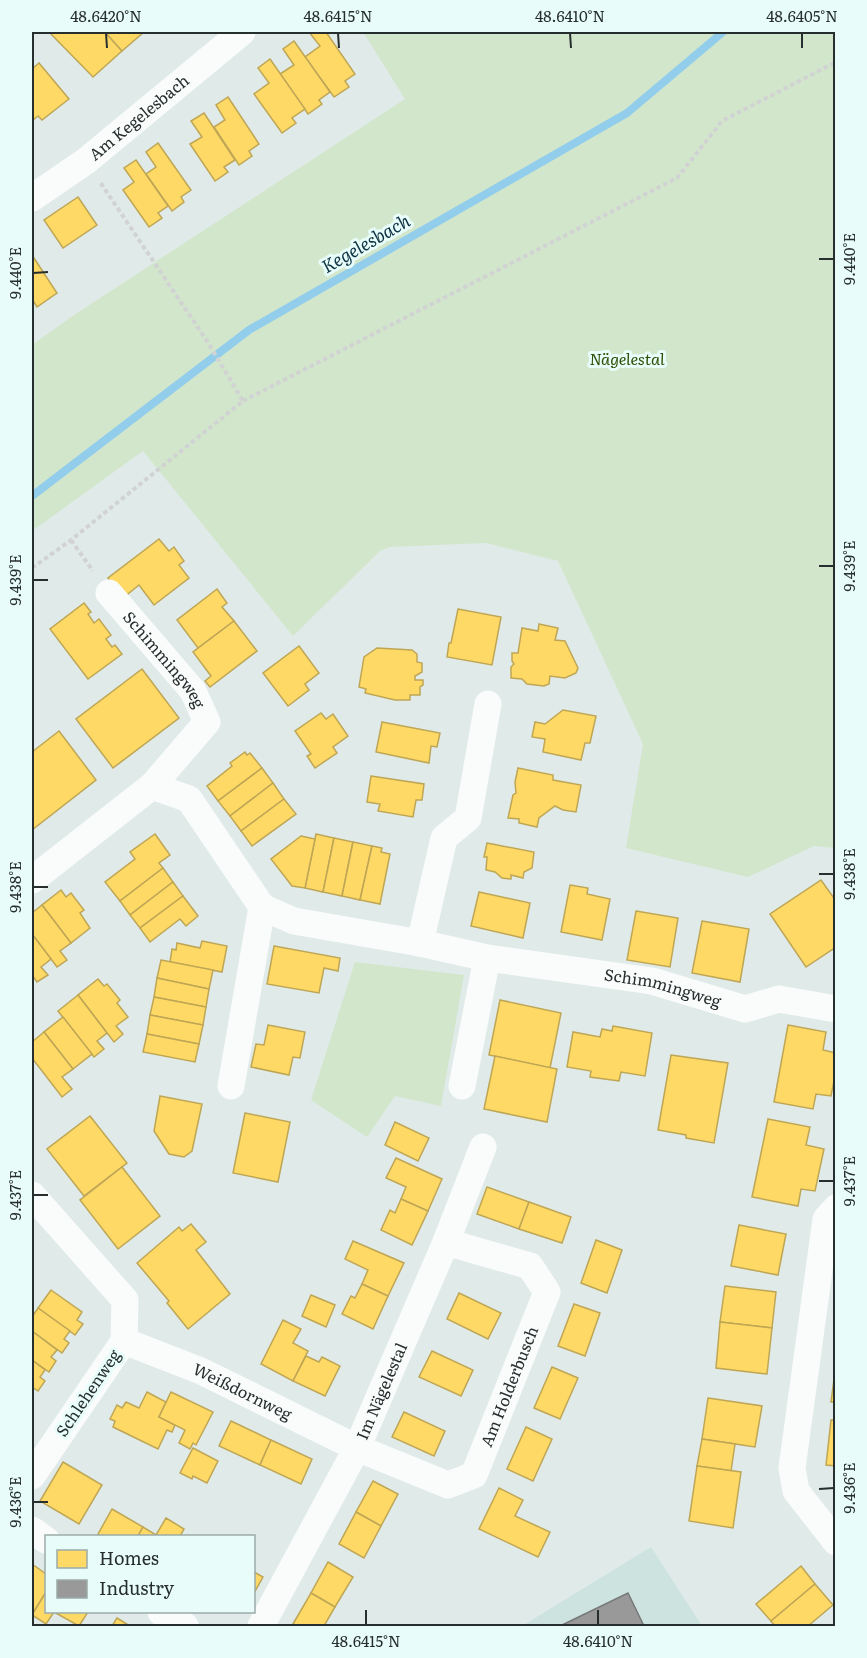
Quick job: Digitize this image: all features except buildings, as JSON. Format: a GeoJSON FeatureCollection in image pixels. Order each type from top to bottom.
{"type":"FeatureCollection","features":[{"type":"Feature","properties":{"kind":"street","name":"Am Kegelesbach"},"geometry":{"type":"LineString","coordinates":[[32,198],[86,161],[240,32]]}},
{"type":"Feature","properties":{"kind":"street","name":"Schimmingweg"},"geometry":{"type":"LineString","coordinates":[[32,880],[152,786],[207,722],[193,691],[109,594]]}},
{"type":"Feature","properties":{"kind":"street"},"geometry":{"type":"LineString","coordinates":[[420,943],[444,838],[468,818],[488,704]]}},
{"type":"Feature","properties":{"kind":"street"},"geometry":{"type":"LineString","coordinates":[[152,786],[189,799],[262,908],[231,1086]]}},
{"type":"Feature","properties":{"kind":"street","name":"Schimmingweg"},"geometry":{"type":"LineString","coordinates":[[262,908],[294,921],[420,943],[487,958],[652,981],[745,1009],[779,999],[836,1009]]}},
{"type":"Feature","properties":{"kind":"street"},"geometry":{"type":"LineString","coordinates":[[462,1086],[487,958]]}},
{"type":"Feature","properties":{"kind":"street","name":"Im Nägelestal"},"geometry":{"type":"LineString","coordinates":[[261,1626],[357,1448],[446,1242],[483,1147]]}},
{"type":"Feature","properties":{"kind":"street","name":"Schlehenweg"},"geometry":{"type":"LineString","coordinates":[[32,1195],[125,1300],[124,1341],[32,1476]]}},
{"type":"Feature","properties":{"kind":"street"},"geometry":{"type":"LineString","coordinates":[[836,1208],[826,1219],[792,1468],[796,1491],[836,1542]]}},
{"type":"Feature","properties":{"kind":"street","name":"Am Holderbusch"},"geometry":{"type":"LineString","coordinates":[[357,1448],[448,1485],[474,1475],[547,1292],[530,1266],[446,1242]]}},
{"type":"Feature","properties":{"kind":"street","name":"Weißdornweg"},"geometry":{"type":"LineString","coordinates":[[124,1341],[201,1371],[357,1448]]}},
{"type":"Feature","properties":{"kind":"street"},"geometry":{"type":"LineString","coordinates":[[32,1530],[45,1539]]}},
{"type":"Feature","properties":{"kind":"street"},"geometry":{"type":"LineString","coordinates":[[164,1613],[185,1626]]}},
{"type":"Feature","properties":{"kind":"path"},"geometry":{"type":"LineString","coordinates":[[32,568],[71,540],[243,401],[677,178],[722,121],[836,62]]}},
{"type":"Feature","properties":{"kind":"path"},"geometry":{"type":"LineString","coordinates":[[86,161],[207,341],[243,401]]}},
{"type":"Feature","properties":{"kind":"path"},"geometry":{"type":"LineString","coordinates":[[71,540],[109,594]]}},
{"type":"Feature","properties":{"kind":"shaded area"},"geometry":{"type":"Polygon","coordinates":[[[651,1547],[702,1626],[522,1626],[651,1547]]]}},
{"type":"Feature","properties":{"kind":"green space","name":"Nägelestal"},"geometry":{"type":"Polygon","coordinates":[[[363,32],[835,32],[835,848],[814,846],[748,877],[626,848],[643,744],[558,561],[486,543],[389,547],[380,551],[293,636],[143,451],[32,531],[32,345],[74,315],[405,99],[363,32]]]}},
{"type":"Feature","properties":{"kind":"green space"},"geometry":{"type":"Polygon","coordinates":[[[355,962],[464,975],[441,1106],[395,1096],[367,1137],[311,1100],[355,962]]]}},
{"type":"Feature","properties":{"kind":"waterway","name":"Kegelesbach"},"geometry":{"type":"LineString","coordinates":[[32,496],[249,330],[627,113],[723,32]]}}]}
